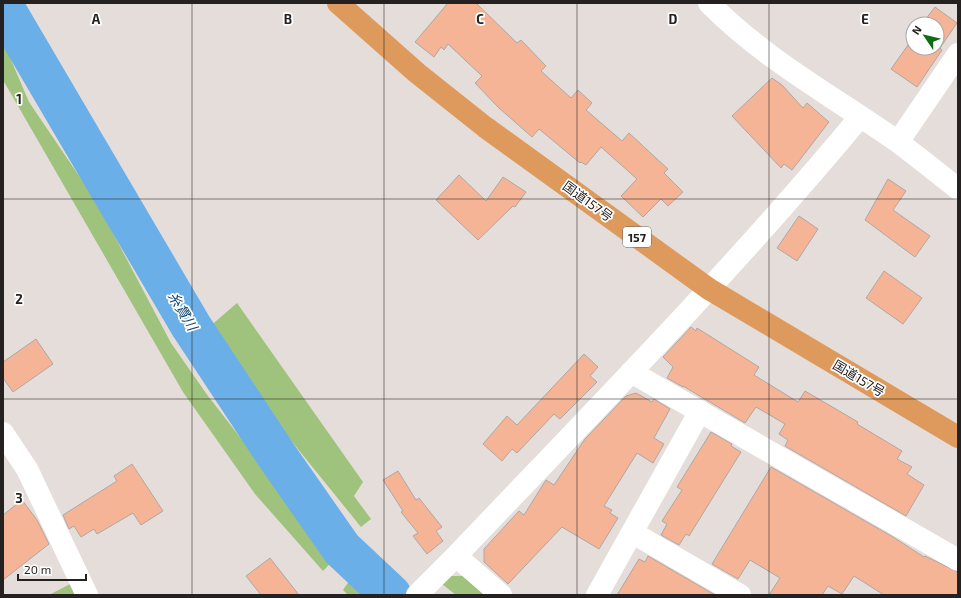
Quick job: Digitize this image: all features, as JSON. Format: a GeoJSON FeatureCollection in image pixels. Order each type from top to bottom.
{"type":"FeatureCollection","features":[{"type":"Feature","properties":{"kind":"highway","name":"国道157号"},"geometry":{"type":"LineString","coordinates":[[338,3],[417,73],[485,127],[710,289],[958,437]]}},
{"type":"Feature","properties":{"kind":"street"},"geometry":{"type":"LineString","coordinates":[[709,3],[733,27],[762,49],[898,142],[958,188]]}},
{"type":"Feature","properties":{"kind":"street"},"geometry":{"type":"LineString","coordinates":[[898,142],[958,54]]}},
{"type":"Feature","properties":{"kind":"street"},"geometry":{"type":"LineString","coordinates":[[417,595],[710,289],[797,193],[860,117]]}},
{"type":"Feature","properties":{"kind":"street"},"geometry":{"type":"LineString","coordinates":[[631,372],[958,560]]}},
{"type":"Feature","properties":{"kind":"street"},"geometry":{"type":"LineString","coordinates":[[597,595],[700,412]]}},
{"type":"Feature","properties":{"kind":"street"},"geometry":{"type":"LineString","coordinates":[[3,432],[27,469],[87,595]]}},
{"type":"Feature","properties":{"kind":"street"},"geometry":{"type":"LineString","coordinates":[[632,533],[740,595]]}},
{"type":"Feature","properties":{"kind":"street"},"geometry":{"type":"LineString","coordinates":[[456,556],[501,595]]}},
{"type":"Feature","properties":{"kind":"green space"},"geometry":{"type":"Polygon","coordinates":[[[3,41],[29,102],[96,201],[171,343],[208,396],[289,500],[338,555],[323,571],[255,494],[183,392],[3,80],[3,41]]]}},
{"type":"Feature","properties":{"kind":"green space"},"geometry":{"type":"Polygon","coordinates":[[[237,303],[363,482],[354,496],[371,519],[361,527],[247,386],[208,328],[237,303]]]}},
{"type":"Feature","properties":{"kind":"green space"},"geometry":{"type":"Polygon","coordinates":[[[451,576],[466,576],[491,595],[456,595],[442,584],[451,576]]]}},
{"type":"Feature","properties":{"kind":"green space"},"geometry":{"type":"Polygon","coordinates":[[[352,577],[372,595],[348,595],[343,590],[352,577]]]}},
{"type":"Feature","properties":{"kind":"green space"},"geometry":{"type":"Polygon","coordinates":[[[74,582],[82,595],[49,595],[74,582]]]}},
{"type":"Feature","properties":{"kind":"building"},"geometry":{"type":"Polygon","coordinates":[[[448,3],[476,3],[517,43],[521,40],[546,66],[541,71],[571,98],[578,90],[592,103],[586,110],[622,141],[629,133],[668,169],[664,173],[683,192],[668,206],[661,199],[643,217],[621,196],[637,179],[601,147],[586,165],[581,162],[580,163],[539,129],[532,137],[499,108],[475,83],[482,76],[448,44],[444,50],[441,47],[434,57],[415,42],[448,3]]]}},
{"type":"Feature","properties":{"kind":"building"},"geometry":{"type":"Polygon","coordinates":[[[935,7],[957,23],[945,41],[945,16],[928,16],[935,7]]]}},
{"type":"Feature","properties":{"kind":"building"},"geometry":{"type":"Polygon","coordinates":[[[905,49],[905,56],[938,56],[917,87],[891,69],[905,49]]]}},
{"type":"Feature","properties":{"kind":"building"},"geometry":{"type":"Polygon","coordinates":[[[772,78],[782,85],[803,108],[807,103],[829,122],[792,170],[784,164],[781,168],[732,116],[772,78]]]}},
{"type":"Feature","properties":{"kind":"building"},"geometry":{"type":"Polygon","coordinates":[[[459,175],[486,201],[503,177],[526,192],[515,207],[513,206],[478,240],[436,200],[459,175]]]}},
{"type":"Feature","properties":{"kind":"building"},"geometry":{"type":"Polygon","coordinates":[[[888,179],[906,191],[893,210],[930,236],[915,257],[865,220],[888,179]]]}},
{"type":"Feature","properties":{"kind":"building"},"geometry":{"type":"Polygon","coordinates":[[[799,216],[818,229],[797,261],[777,248],[799,216]]]}},
{"type":"Feature","properties":{"kind":"building"},"geometry":{"type":"Polygon","coordinates":[[[884,271],[922,298],[903,324],[866,298],[884,271]]]}},
{"type":"Feature","properties":{"kind":"building"},"geometry":{"type":"Polygon","coordinates":[[[691,327],[696,331],[697,328],[759,367],[754,375],[798,402],[805,391],[858,422],[857,424],[902,451],[897,459],[912,467],[907,474],[924,485],[906,516],[785,446],[788,440],[779,434],[785,424],[756,407],[745,423],[667,378],[673,367],[663,357],[691,327]]]}},
{"type":"Feature","properties":{"kind":"building"},"geometry":{"type":"Polygon","coordinates":[[[36,339],[53,364],[13,392],[3,378],[3,362],[36,339]]]}},
{"type":"Feature","properties":{"kind":"building"},"geometry":{"type":"Polygon","coordinates":[[[584,354],[598,367],[590,376],[597,382],[560,419],[554,414],[517,453],[512,449],[502,461],[483,444],[507,416],[517,425],[584,354]]]}},
{"type":"Feature","properties":{"kind":"building"},"geometry":{"type":"Polygon","coordinates":[[[636,393],[652,402],[654,399],[670,409],[654,438],[664,444],[653,463],[637,453],[604,506],[612,510],[610,513],[618,518],[599,549],[562,527],[508,584],[484,562],[484,549],[519,511],[524,515],[546,480],[554,485],[585,439],[626,396],[636,393]]]}},
{"type":"Feature","properties":{"kind":"building"},"geometry":{"type":"Polygon","coordinates":[[[711,432],[732,444],[731,446],[741,452],[689,536],[686,534],[679,545],[661,535],[667,524],[662,521],[682,490],[677,487],[711,432]]]}},
{"type":"Feature","properties":{"kind":"building"},"geometry":{"type":"Polygon","coordinates":[[[132,464],[163,511],[141,525],[133,513],[97,534],[94,529],[81,537],[74,526],[69,529],[63,515],[117,481],[114,476],[132,464]]]}},
{"type":"Feature","properties":{"kind":"building"},"geometry":{"type":"Polygon","coordinates":[[[771,467],[893,537],[924,557],[925,556],[958,572],[958,595],[884,595],[854,576],[842,594],[828,586],[822,595],[769,595],[780,578],[750,560],[738,579],[712,564],[771,467]]]}},
{"type":"Feature","properties":{"kind":"building"},"geometry":{"type":"Polygon","coordinates":[[[398,471],[416,500],[419,498],[442,527],[436,531],[443,541],[427,554],[413,536],[418,533],[401,512],[403,511],[383,480],[398,471]]]}},
{"type":"Feature","properties":{"kind":"building"},"geometry":{"type":"Polygon","coordinates":[[[22,500],[37,520],[49,544],[3,580],[3,515],[22,500]]]}},
{"type":"Feature","properties":{"kind":"building"},"geometry":{"type":"Polygon","coordinates":[[[648,556],[715,595],[617,595],[639,559],[645,562],[648,556]]]}},
{"type":"Feature","properties":{"kind":"building"},"geometry":{"type":"Polygon","coordinates":[[[270,558],[299,595],[261,595],[246,576],[270,558]]]}},
{"type":"Feature","properties":{"kind":"waterway","name":"糸貫川"},"geometry":{"type":"LineString","coordinates":[[3,6],[191,326],[277,456],[342,549],[391,595]]}}]}
